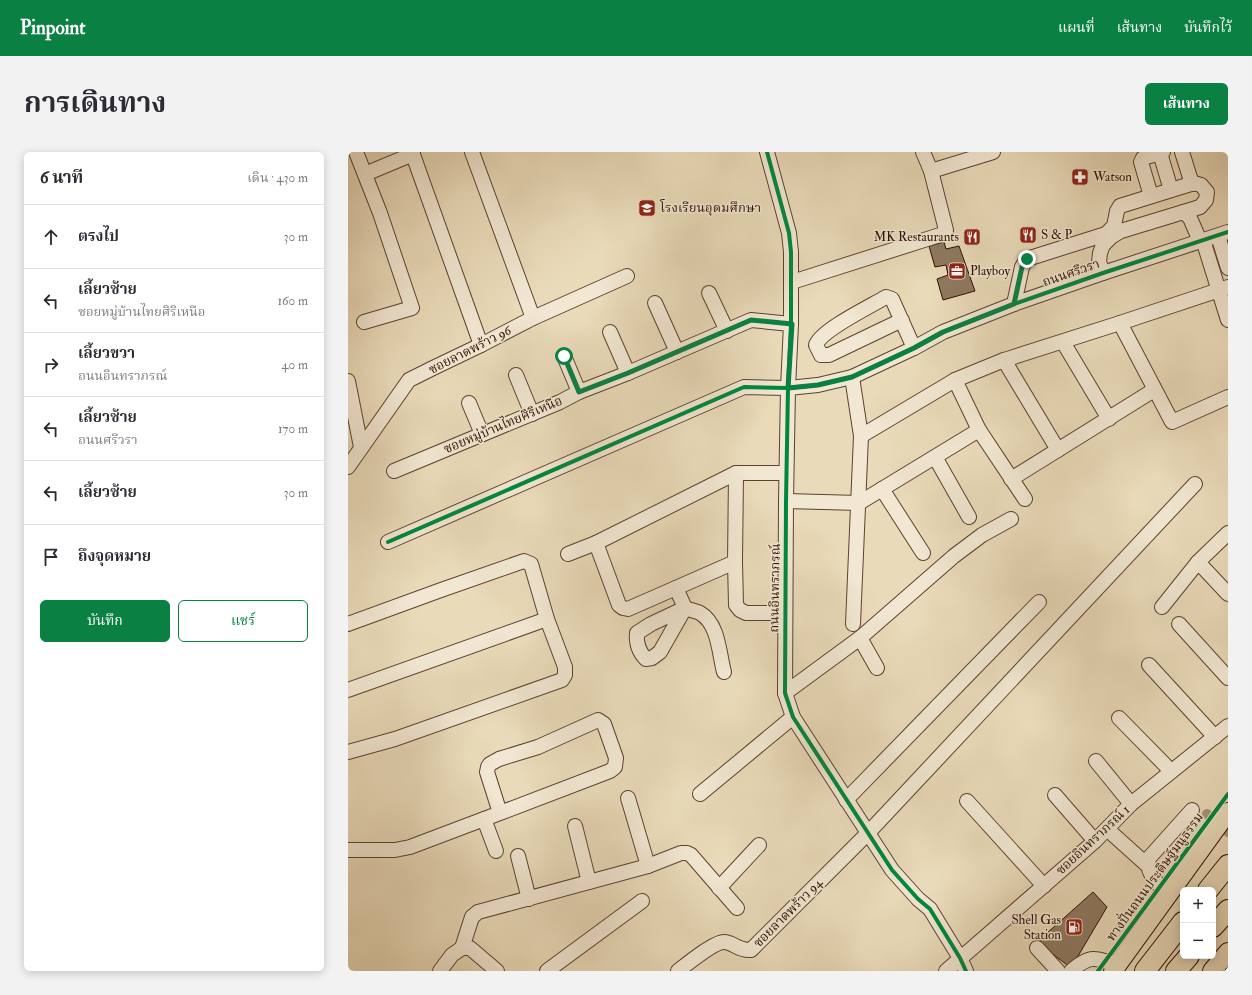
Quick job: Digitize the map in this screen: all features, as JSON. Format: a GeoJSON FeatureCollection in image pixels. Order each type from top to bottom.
{"type":"FeatureCollection","features":[{"type":"Feature","properties":{"kind":"highway"},"geometry":{"type":"LineString","coordinates":[[1210,887],[1228,865]]}},
{"type":"Feature","properties":{"kind":"highway"},"geometry":{"type":"LineString","coordinates":[[1216,924],[1228,910]]}},
{"type":"Feature","properties":{"kind":"highway"},"geometry":{"type":"LineString","coordinates":[[1145,971],[1182,923]]}},
{"type":"Feature","properties":{"kind":"highway"},"geometry":{"type":"LineString","coordinates":[[1176,971],[1186,959]]}},
{"type":"Feature","properties":{"kind":"main road"},"geometry":{"type":"LineString","coordinates":[[1120,965],[1223,819]]}},
{"type":"Feature","properties":{"kind":"main road"},"geometry":{"type":"LineString","coordinates":[[1212,971],[1228,952]]}},
{"type":"Feature","properties":{"kind":"street"},"geometry":{"type":"LineString","coordinates":[[356,152],[380,213],[412,308],[364,322]]}},
{"type":"Feature","properties":{"kind":"street"},"geometry":{"type":"LineString","coordinates":[[472,152],[533,318]]}},
{"type":"Feature","properties":{"kind":"street","name":"ถนนอินทราภรณ์"},"geometry":{"type":"LineString","coordinates":[[767,152],[789,233],[792,282],[792,324],[788,388],[786,473],[784,613],[785,693],[793,717],[846,800],[892,870],[918,900],[930,909],[963,965]]}},
{"type":"Feature","properties":{"kind":"street"},"geometry":{"type":"LineString","coordinates":[[792,282],[943,234],[946,230],[931,171],[924,152]]}},
{"type":"Feature","properties":{"kind":"street"},"geometry":{"type":"LineString","coordinates":[[1182,152],[1192,184]]}},
{"type":"Feature","properties":{"kind":"street"},"geometry":{"type":"LineString","coordinates":[[365,174],[412,153],[481,345]]}},
{"type":"Feature","properties":{"kind":"street"},"geometry":{"type":"LineString","coordinates":[[931,171],[988,153]]}},
{"type":"Feature","properties":{"kind":"street"},"geometry":{"type":"LineString","coordinates":[[1151,196],[1141,162],[1142,158],[1161,153],[1172,190]]}},
{"type":"Feature","properties":{"kind":"street"},"geometry":{"type":"LineString","coordinates":[[1014,304],[1022,267],[1027,259],[1106,234],[1114,226],[1117,211],[1120,206],[1194,183],[1201,185],[1207,192],[1206,200],[1200,207],[1121,231],[1107,240],[1102,245],[1100,253],[1099,262],[1103,273]]}},
{"type":"Feature","properties":{"kind":"street"},"geometry":{"type":"LineString","coordinates":[[1184,212],[1190,218],[1202,240],[1223,288],[1228,320]]}},
{"type":"Feature","properties":{"kind":"street"},"geometry":{"type":"LineString","coordinates":[[1223,234],[1228,268]]}},
{"type":"Feature","properties":{"kind":"street","name":"ถนนศรีวรา"},"geometry":{"type":"LineString","coordinates":[[388,542],[744,387],[788,388],[818,385],[852,377],[914,348],[943,332],[1014,304],[1223,234]]}},
{"type":"Feature","properties":{"kind":"street","name":"ซอยลาดพร้าว 96"},"geometry":{"type":"LineString","coordinates":[[348,467],[409,380],[533,318],[627,276]]}},
{"type":"Feature","properties":{"kind":"street"},"geometry":{"type":"LineString","coordinates":[[861,436],[954,380],[1004,360],[1063,342],[1223,288]]}},
{"type":"Feature","properties":{"kind":"street"},"geometry":{"type":"LineString","coordinates":[[709,293],[727,331]]}},
{"type":"Feature","properties":{"kind":"street"},"geometry":{"type":"LineString","coordinates":[[902,320],[829,355],[821,355],[816,344],[820,338],[830,330],[886,297],[892,300],[902,320],[914,348]]}},
{"type":"Feature","properties":{"kind":"street"},"geometry":{"type":"LineString","coordinates":[[655,303],[677,352]]}},
{"type":"Feature","properties":{"kind":"street","name":"ซอยหมู่บ้านไทยศิริเหนือ"},"geometry":{"type":"LineString","coordinates":[[394,471],[532,414],[579,392],[628,373],[751,320],[792,324]]}},
{"type":"Feature","properties":{"kind":"street"},"geometry":{"type":"LineString","coordinates":[[1120,323],[1172,422],[1228,397]]}},
{"type":"Feature","properties":{"kind":"street"},"geometry":{"type":"LineString","coordinates":[[610,332],[628,373]]}},
{"type":"Feature","properties":{"kind":"street"},"geometry":{"type":"LineString","coordinates":[[1063,342],[1109,419]]}},
{"type":"Feature","properties":{"kind":"street"},"geometry":{"type":"LineString","coordinates":[[564,356],[579,392]]}},
{"type":"Feature","properties":{"kind":"street"},"geometry":{"type":"LineString","coordinates":[[1004,360],[1058,450]]}},
{"type":"Feature","properties":{"kind":"street"},"geometry":{"type":"LineString","coordinates":[[516,374],[532,414]]}},
{"type":"Feature","properties":{"kind":"street"},"geometry":{"type":"LineString","coordinates":[[852,377],[861,436],[853,624]]}},
{"type":"Feature","properties":{"kind":"street"},"geometry":{"type":"LineString","coordinates":[[954,380],[979,430],[1025,499]]}},
{"type":"Feature","properties":{"kind":"street"},"geometry":{"type":"LineString","coordinates":[[348,381],[361,447]]}},
{"type":"Feature","properties":{"kind":"street"},"geometry":{"type":"LineString","coordinates":[[1011,479],[1154,390]]}},
{"type":"Feature","properties":{"kind":"street"},"geometry":{"type":"LineString","coordinates":[[469,403],[482,434]]}},
{"type":"Feature","properties":{"kind":"street"},"geometry":{"type":"LineString","coordinates":[[786,501],[859,504],[979,430]]}},
{"type":"Feature","properties":{"kind":"street"},"geometry":{"type":"LineString","coordinates":[[935,457],[969,516]]}},
{"type":"Feature","properties":{"kind":"street"},"geometry":{"type":"LineString","coordinates":[[568,554],[596,543],[736,473],[786,473]]}},
{"type":"Feature","properties":{"kind":"street"},"geometry":{"type":"LineString","coordinates":[[736,473],[736,605],[740,610],[746,613],[784,613]]}},
{"type":"Feature","properties":{"kind":"street"},"geometry":{"type":"LineString","coordinates":[[868,833],[1194,484]]}},
{"type":"Feature","properties":{"kind":"street"},"geometry":{"type":"LineString","coordinates":[[882,489],[923,554]]}},
{"type":"Feature","properties":{"kind":"street"},"geometry":{"type":"LineString","coordinates":[[785,693],[860,638],[954,556],[982,535],[1012,519]]}},
{"type":"Feature","properties":{"kind":"street"},"geometry":{"type":"LineString","coordinates":[[1162,606],[1198,562],[1228,533]]}},
{"type":"Feature","properties":{"kind":"street"},"geometry":{"type":"LineString","coordinates":[[596,543],[618,605],[628,609],[735,562]]}},
{"type":"Feature","properties":{"kind":"street"},"geometry":{"type":"LineString","coordinates":[[348,624],[524,561],[531,564],[547,619],[565,667],[565,675],[562,680],[395,739],[348,752]]}},
{"type":"Feature","properties":{"kind":"street"},"geometry":{"type":"LineString","coordinates":[[1198,562],[1228,594]]}},
{"type":"Feature","properties":{"kind":"street"},"geometry":{"type":"LineString","coordinates":[[676,588],[685,608],[700,613],[708,620],[714,630],[724,672]]}},
{"type":"Feature","properties":{"kind":"street"},"geometry":{"type":"LineString","coordinates":[[846,800],[1039,602]]}},
{"type":"Feature","properties":{"kind":"street"},"geometry":{"type":"LineString","coordinates":[[348,690],[547,619]]}},
{"type":"Feature","properties":{"kind":"street"},"geometry":{"type":"LineString","coordinates":[[1179,624],[1228,678]]}},
{"type":"Feature","properties":{"kind":"street"},"geometry":{"type":"LineString","coordinates":[[860,638],[877,668]]}},
{"type":"Feature","properties":{"kind":"street"},"geometry":{"type":"LineString","coordinates":[[1149,665],[1215,737]]}},
{"type":"Feature","properties":{"kind":"street"},"geometry":{"type":"LineString","coordinates":[[700,794],[793,717]]}},
{"type":"Feature","properties":{"kind":"street"},"geometry":{"type":"LineString","coordinates":[[1119,718],[1171,771]]}},
{"type":"Feature","properties":{"kind":"street"},"geometry":{"type":"LineString","coordinates":[[348,850],[395,850],[410,847],[500,813],[610,771],[615,767],[616,758],[604,724],[598,720],[538,746],[499,759],[490,764],[487,772],[500,813]]}},
{"type":"Feature","properties":{"kind":"street","name":"ซอยอินทราภรณ์ 1"},"geometry":{"type":"LineString","coordinates":[[946,971],[963,965],[1044,886],[1095,841],[1131,804],[1228,726]]}},
{"type":"Feature","properties":{"kind":"street"},"geometry":{"type":"LineString","coordinates":[[1096,761],[1131,804]]}},
{"type":"Feature","properties":{"kind":"street"},"geometry":{"type":"LineString","coordinates":[[1055,795],[1095,841]]}},
{"type":"Feature","properties":{"kind":"street"},"geometry":{"type":"LineString","coordinates":[[628,798],[648,866]]}},
{"type":"Feature","properties":{"kind":"street"},"geometry":{"type":"LineString","coordinates":[[967,801],[1044,886]]}},
{"type":"Feature","properties":{"kind":"street"},"geometry":{"type":"LineString","coordinates":[[1147,865],[1149,858],[1157,847],[1192,810]]}},
{"type":"Feature","properties":{"kind":"street"},"geometry":{"type":"LineString","coordinates":[[484,819],[496,850]]}},
{"type":"Feature","properties":{"kind":"street"},"geometry":{"type":"LineString","coordinates":[[575,826],[589,882]]}},
{"type":"Feature","properties":{"kind":"street"},"geometry":{"type":"LineString","coordinates":[[1107,829],[1147,865],[1150,873],[1168,895]]}},
{"type":"Feature","properties":{"kind":"street","name":"ซอยลาดพร้าว 94"},"geometry":{"type":"LineString","coordinates":[[678,971],[714,945],[722,942],[730,943],[737,948],[744,950],[751,950],[868,833]]}},
{"type":"Feature","properties":{"kind":"street"},"geometry":{"type":"LineString","coordinates":[[719,888],[759,845]]}},
{"type":"Feature","properties":{"kind":"street"},"geometry":{"type":"LineString","coordinates":[[462,948],[472,917],[475,914],[648,866],[687,853],[691,855],[737,908]]}},
{"type":"Feature","properties":{"kind":"street"},"geometry":{"type":"LineString","coordinates":[[518,856],[529,899]]}},
{"type":"Feature","properties":{"kind":"street"},"geometry":{"type":"LineString","coordinates":[[547,971],[642,901]]}},
{"type":"Feature","properties":{"kind":"street"},"geometry":{"type":"LineString","coordinates":[[440,971],[452,955],[462,948],[470,948],[497,971]]}},
{"type":"Feature","properties":{"kind":"street"},"geometry":{"type":"LineString","coordinates":[[1037,948],[1058,971]]}},
{"type":"Feature","properties":{"kind":"street"},"geometry":{"type":"LineString","coordinates":[[1070,971],[1081,962],[1090,958],[1120,965]]}},
{"type":"Feature","properties":{"kind":"building","name":"Playboy"},"geometry":{"type":"Polygon","coordinates":[[[944,242],[946,249],[959,246],[975,291],[943,300],[937,279],[948,275],[946,265],[935,267],[929,246],[944,242]]]}},
{"type":"Feature","properties":{"kind":"building","name":"Shell Gas Station"},"geometry":{"type":"Polygon","coordinates":[[[1093,892],[1107,907],[1071,968],[1037,942],[1093,892]]]}},
{"type":"Feature","properties":{"kind":"waterway"},"geometry":{"type":"LineString","coordinates":[[1207,814],[1228,832]]}},
{"type":"Feature","properties":{"kind":"cycle path"},"geometry":{"type":"LineString","coordinates":[[767,152],[789,233],[791,252],[791,324],[786,501],[785,693],[793,717],[892,870],[918,899],[930,909],[960,958],[966,971]]}},
{"type":"Feature","properties":{"kind":"cycle path"},"geometry":{"type":"LineString","coordinates":[[388,542],[744,387],[788,388],[818,385],[852,377],[914,348],[943,332],[1014,304],[1228,232]]}},
{"type":"Feature","properties":{"kind":"cycle path","name":"ทางปั่นถนนประดิษฐ์มนูธรรม"},"geometry":{"type":"LineString","coordinates":[[1098,971],[1228,794]]}},
{"type":"Feature","properties":{"kind":"place","name":"Watson"},"geometry":{"type":"Point","coordinates":[1080,177]}},
{"type":"Feature","properties":{"kind":"place","name":"โรงเรียนอุดมศึกษา"},"geometry":{"type":"Point","coordinates":[647,208]}},
{"type":"Feature","properties":{"kind":"place","name":"S & P"},"geometry":{"type":"Point","coordinates":[1028,235]}},
{"type":"Feature","properties":{"kind":"place","name":"MK Restaurants"},"geometry":{"type":"Point","coordinates":[972,237]}},
{"type":"Feature","properties":{"kind":"place","name":"Playboy"},"geometry":{"type":"Point","coordinates":[957,271]}},
{"type":"Feature","properties":{"kind":"place","name":"Shell Gas Station"},"geometry":{"type":"Point","coordinates":[1074,927]}},
{"type":"Feature","properties":{"kind":"route"},"geometry":{"type":"LineString","coordinates":[[564,356],[579,392],[628,373],[751,320],[760,320],[792,324],[788,388],[818,385],[852,377],[914,348],[943,332],[1014,304],[1022,267],[1027,259]]}}]}
